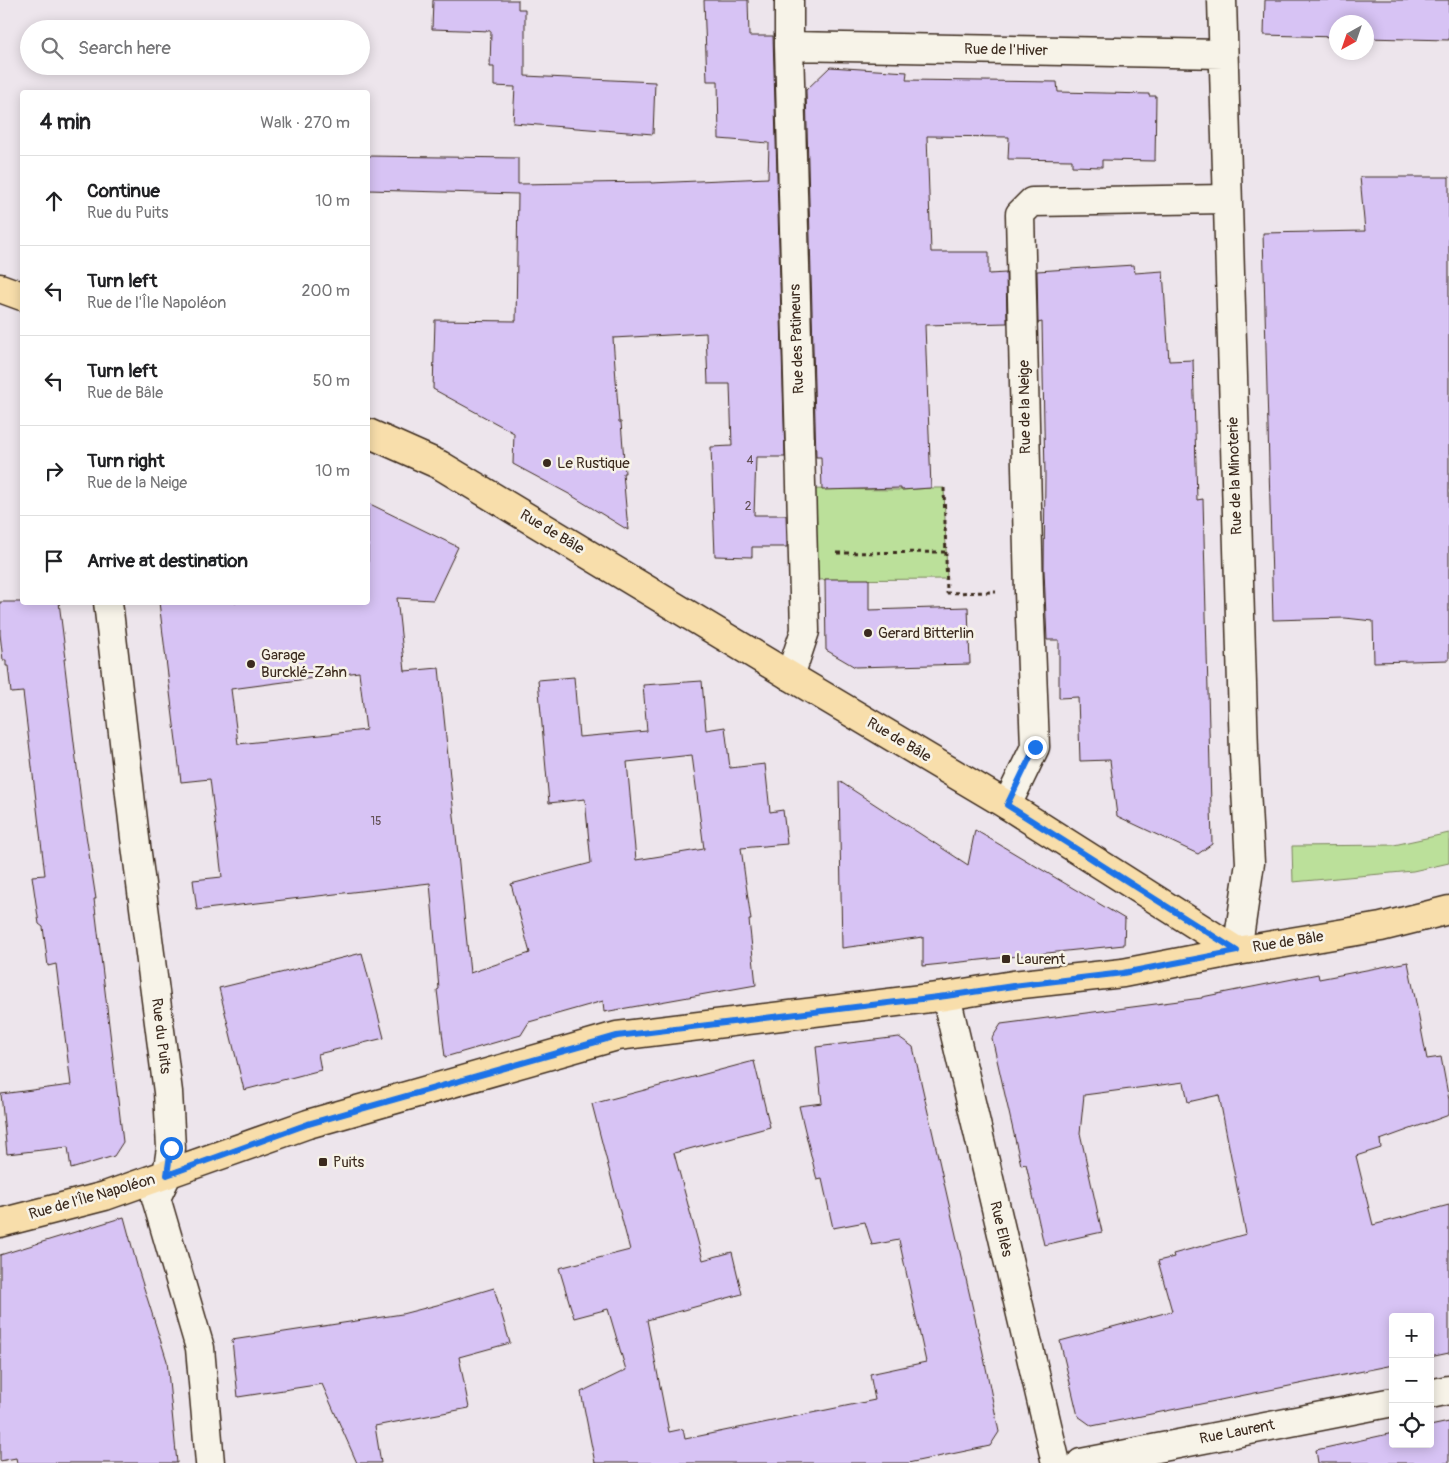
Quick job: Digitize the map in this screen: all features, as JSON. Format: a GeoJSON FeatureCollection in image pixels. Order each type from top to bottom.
{"type":"FeatureCollection","features":[{"type":"Feature","properties":{"kind":"main road"},"geometry":{"type":"LineString","coordinates":[[0,288],[20,295]]}},
{"type":"Feature","properties":{"kind":"main road","name":"Rue de Bâle"},"geometry":{"type":"LineString","coordinates":[[370,434],[440,464],[1007,805],[1237,951],[1381,927],[1449,910]]}},
{"type":"Feature","properties":{"kind":"main road","name":"Rue de l'Île Napoléon"},"geometry":{"type":"LineString","coordinates":[[0,1223],[105,1196],[308,1124],[617,1036],[1123,973],[1237,951]]}},
{"type":"Feature","properties":{"kind":"street","name":"Rue des Patineurs"},"geometry":{"type":"LineString","coordinates":[[789,0],[805,631],[790,676]]}},
{"type":"Feature","properties":{"kind":"street","name":"Rue de la Minoterie"},"geometry":{"type":"LineString","coordinates":[[1222,0],[1244,752],[1250,863],[1237,951]]}},
{"type":"Feature","properties":{"kind":"street","name":"Rue de l'Hiver"},"geometry":{"type":"LineString","coordinates":[[789,46],[1223,54]]}},
{"type":"Feature","properties":{"kind":"street","name":"Rue de la Neige"},"geometry":{"type":"LineString","coordinates":[[1007,805],[1035,747],[1029,592],[1020,214],[1032,202],[1227,199]]}},
{"type":"Feature","properties":{"kind":"street","name":"Rue du Puits"},"geometry":{"type":"LineString","coordinates":[[108,605],[135,838],[168,1092],[171,1148],[167,1175],[156,1198],[200,1348],[210,1463]]}},
{"type":"Feature","properties":{"kind":"street","name":"Rue Ellès"},"geometry":{"type":"LineString","coordinates":[[946,996],[1056,1463]]}},
{"type":"Feature","properties":{"kind":"street"},"geometry":{"type":"LineString","coordinates":[[1434,1393],[1449,1390]]}},
{"type":"Feature","properties":{"kind":"street","name":"Rue Laurent"},"geometry":{"type":"LineString","coordinates":[[1081,1463],[1389,1403]]}},
{"type":"Feature","properties":{"kind":"path"},"geometry":{"type":"LineString","coordinates":[[944,488],[947,593],[1029,592]]}},
{"type":"Feature","properties":{"kind":"path"},"geometry":{"type":"LineString","coordinates":[[803,553],[946,552]]}},
{"type":"Feature","properties":{"kind":"green space"},"geometry":{"type":"Polygon","coordinates":[[[944,488],[947,579],[804,580],[801,489],[901,490],[944,488]]]}},
{"type":"Feature","properties":{"kind":"green space"},"geometry":{"type":"Polygon","coordinates":[[[1449,833],[1449,863],[1413,871],[1293,882],[1292,846],[1394,845],[1449,833]]]}},
{"type":"Feature","properties":{"kind":"building"},"geometry":{"type":"Polygon","coordinates":[[[433,0],[518,0],[518,9],[525,9],[525,76],[655,82],[653,134],[513,123],[515,87],[494,86],[494,67],[490,67],[491,31],[432,29],[433,0]]]}},
{"type":"Feature","properties":{"kind":"building"},"geometry":{"type":"Polygon","coordinates":[[[704,0],[748,0],[749,36],[773,36],[785,457],[756,457],[754,515],[786,515],[787,547],[752,547],[752,557],[715,556],[711,447],[732,446],[730,384],[708,384],[706,333],[613,338],[628,530],[569,494],[513,464],[514,433],[433,389],[435,320],[516,321],[518,194],[370,190],[370,156],[518,158],[518,184],[651,183],[768,178],[769,143],[719,139],[718,81],[707,81],[704,0]]]}},
{"type":"Feature","properties":{"kind":"building"},"geometry":{"type":"Polygon","coordinates":[[[1265,0],[1449,0],[1449,40],[1374,38],[1374,15],[1329,15],[1329,37],[1264,35],[1265,0]]]}},
{"type":"Feature","properties":{"kind":"building"},"geometry":{"type":"Polygon","coordinates":[[[830,67],[907,72],[906,80],[1057,82],[1058,92],[1149,94],[1149,96],[1156,96],[1155,161],[1102,160],[1102,167],[1072,166],[1072,160],[1008,159],[1009,137],[927,136],[931,252],[989,252],[989,274],[1006,273],[1007,323],[925,325],[931,488],[822,490],[821,457],[816,457],[806,90],[830,67]]]}},
{"type":"Feature","properties":{"kind":"building"},"geometry":{"type":"Polygon","coordinates":[[[1360,177],[1449,177],[1449,660],[1374,662],[1373,621],[1345,618],[1273,620],[1263,233],[1365,231],[1360,177]]]}},
{"type":"Feature","properties":{"kind":"building"},"geometry":{"type":"Polygon","coordinates":[[[1134,265],[1135,273],[1163,271],[1169,361],[1193,360],[1197,500],[1203,499],[1212,844],[1198,854],[1117,816],[1110,760],[1080,761],[1078,697],[1059,698],[1059,640],[1047,640],[1044,570],[1045,476],[1042,322],[1038,323],[1037,271],[1134,265]]]}},
{"type":"Feature","properties":{"kind":"building"},"geometry":{"type":"Polygon","coordinates":[[[370,504],[458,547],[433,600],[397,598],[405,671],[439,668],[470,973],[530,953],[511,884],[591,863],[585,799],[549,803],[538,680],[574,677],[579,737],[647,731],[643,685],[702,681],[706,730],[725,727],[730,768],[765,764],[770,812],[783,810],[787,844],[741,848],[751,920],[749,920],[756,985],[604,1012],[603,1001],[529,1022],[521,1035],[445,1057],[437,990],[439,989],[430,883],[197,910],[193,880],[222,877],[210,779],[181,782],[159,605],[370,605],[370,504]],[[359,672],[231,689],[238,744],[366,730],[359,672]],[[692,755],[627,762],[636,860],[704,849],[692,755]]]}},
{"type":"Feature","properties":{"kind":"building"},"geometry":{"type":"Polygon","coordinates":[[[825,579],[869,579],[869,610],[968,607],[970,664],[855,667],[826,650],[825,579]]]}},
{"type":"Feature","properties":{"kind":"building"},"geometry":{"type":"Polygon","coordinates":[[[0,602],[20,602],[20,605],[59,605],[82,809],[96,899],[94,899],[123,1142],[114,1156],[71,1169],[68,1147],[7,1154],[1,1094],[71,1085],[56,964],[48,966],[43,927],[39,924],[32,876],[45,875],[23,692],[11,693],[8,666],[6,666],[6,660],[3,660],[0,634],[0,602]]]}},
{"type":"Feature","properties":{"kind":"building"},"geometry":{"type":"Polygon","coordinates":[[[839,781],[968,865],[975,830],[1125,919],[1124,945],[923,966],[923,937],[842,948],[839,781]]]}},
{"type":"Feature","properties":{"kind":"building"},"geometry":{"type":"Polygon","coordinates":[[[362,953],[384,1038],[318,1054],[321,1070],[244,1090],[219,988],[362,953]]]}},
{"type":"Feature","properties":{"kind":"building"},"geometry":{"type":"Polygon","coordinates":[[[1408,962],[1427,1059],[1441,1057],[1449,1100],[1449,1115],[1380,1140],[1381,1148],[1356,1156],[1373,1225],[1449,1205],[1449,1353],[1434,1356],[1434,1313],[1389,1313],[1389,1366],[1092,1426],[1078,1416],[1060,1341],[1172,1311],[1158,1261],[1174,1257],[1173,1254],[1246,1234],[1219,1095],[1188,1102],[1184,1082],[1084,1095],[1080,1133],[1102,1232],[1044,1245],[1026,1164],[1021,1165],[992,1038],[1001,1024],[1202,998],[1318,974],[1319,979],[1408,962]]]}},
{"type":"Feature","properties":{"kind":"building"},"geometry":{"type":"Polygon","coordinates":[[[899,1037],[913,1047],[983,1353],[999,1432],[990,1446],[908,1463],[595,1463],[581,1392],[626,1370],[608,1309],[574,1318],[559,1268],[630,1250],[592,1104],[754,1061],[770,1127],[674,1153],[703,1260],[732,1252],[742,1294],[647,1320],[669,1432],[683,1429],[685,1439],[875,1400],[870,1374],[926,1362],[899,1240],[872,1245],[865,1222],[833,1228],[822,1179],[817,1180],[799,1106],[822,1103],[816,1047],[899,1037]]]}},
{"type":"Feature","properties":{"kind":"building"},"geometry":{"type":"Polygon","coordinates":[[[124,1217],[167,1361],[177,1463],[17,1463],[16,1458],[0,1461],[0,1255],[124,1217]]]}},
{"type":"Feature","properties":{"kind":"building"},"geometry":{"type":"Polygon","coordinates":[[[494,1288],[510,1343],[459,1357],[469,1408],[375,1426],[381,1463],[357,1463],[322,1384],[238,1397],[232,1340],[402,1314],[494,1288]]]}},
{"type":"Feature","properties":{"kind":"building"},"geometry":{"type":"Polygon","coordinates":[[[1449,1422],[1449,1463],[1318,1463],[1316,1450],[1389,1434],[1389,1448],[1434,1448],[1434,1425],[1449,1422]]]}},
{"type":"Feature","properties":{"kind":"place","name":"Le Rustique"},"geometry":{"type":"Point","coordinates":[547,463]}},
{"type":"Feature","properties":{"kind":"place","name":"Gerard Bitterlin"},"geometry":{"type":"Point","coordinates":[868,633]}},
{"type":"Feature","properties":{"kind":"place","name":"Garage Burcklé-Zahn"},"geometry":{"type":"Point","coordinates":[251,664]}},
{"type":"Feature","properties":{"kind":"place","name":"Laurent"},"geometry":{"type":"Point","coordinates":[1006,959]}},
{"type":"Feature","properties":{"kind":"place","name":"Puits"},"geometry":{"type":"Point","coordinates":[323,1162]}},
{"type":"Feature","properties":{"kind":"route"},"geometry":{"type":"LineString","coordinates":[[171,1148],[167,1175],[308,1124],[617,1036],[1123,973],[1237,951],[1007,805],[1035,747]]}}]}
